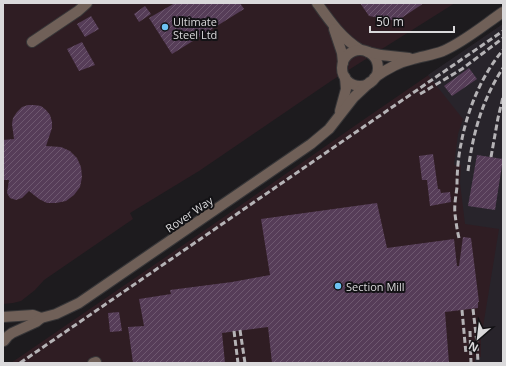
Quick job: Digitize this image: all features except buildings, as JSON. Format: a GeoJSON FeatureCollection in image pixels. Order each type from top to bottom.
{"type":"FeatureCollection","features":[{"type":"Feature","properties":{"kind":"street"},"geometry":{"type":"LineString","coordinates":[[32,42],[78,11],[87,3]]}},
{"type":"Feature","properties":{"kind":"street"},"geometry":{"type":"LineString","coordinates":[[316,3],[333,26],[348,41],[372,54],[377,63],[377,74],[365,85],[359,86],[353,84],[345,77],[343,72],[342,50],[333,26]]}},
{"type":"Feature","properties":{"kind":"street","name":"Rover Way"},"geometry":{"type":"LineString","coordinates":[[3,341],[12,333],[36,322],[41,318],[66,310],[101,289],[311,144],[329,129],[357,94],[381,74],[396,65],[413,59],[434,55],[453,46],[503,12]]}},
{"type":"Feature","properties":{"kind":"street"},"geometry":{"type":"LineString","coordinates":[[343,63],[352,52],[364,51]]}},
{"type":"Feature","properties":{"kind":"street","name":"Rover Way"},"geometry":{"type":"LineString","coordinates":[[364,51],[385,56],[413,59]]}},
{"type":"Feature","properties":{"kind":"street","name":"Rover Way"},"geometry":{"type":"LineString","coordinates":[[339,115],[346,89],[345,77]]}},
{"type":"Feature","properties":{"kind":"street","name":"Rover Way"},"geometry":{"type":"LineString","coordinates":[[3,317],[33,315],[41,318]]}},
{"type":"Feature","properties":{"kind":"street"},"geometry":{"type":"LineString","coordinates":[[3,327],[5,334],[3,341]]}},
{"type":"Feature","properties":{"kind":"shaded area"},"geometry":{"type":"Polygon","coordinates":[[[3,3],[455,3],[331,81],[199,171],[130,213],[133,219],[44,280],[35,290],[21,301],[3,304],[3,3]]]}},
{"type":"Feature","properties":{"kind":"shaded area"},"geometry":{"type":"Polygon","coordinates":[[[503,24],[503,363],[11,363],[208,228],[503,24]]]}},
{"type":"Feature","properties":{"kind":"shaded area"},"geometry":{"type":"Polygon","coordinates":[[[503,24],[503,363],[475,363],[475,357],[481,357],[481,339],[499,229],[465,224],[460,183],[461,165],[454,165],[458,134],[463,119],[428,75],[503,24]]]}},
{"type":"Feature","properties":{"kind":"railway"},"geometry":{"type":"LineString","coordinates":[[20,363],[503,31]]}},
{"type":"Feature","properties":{"kind":"railway"},"geometry":{"type":"LineString","coordinates":[[420,94],[462,69],[503,38]]}},
{"type":"Feature","properties":{"kind":"railway"},"geometry":{"type":"LineString","coordinates":[[459,238],[455,214],[457,171],[460,149],[467,119],[482,82],[495,60],[503,50]]}},
{"type":"Feature","properties":{"kind":"railway"},"geometry":{"type":"LineString","coordinates":[[468,171],[476,130],[484,105],[489,92],[503,68]]}},
{"type":"Feature","properties":{"kind":"railway"},"geometry":{"type":"LineString","coordinates":[[491,157],[503,97]]}},
{"type":"Feature","properties":{"kind":"railway"},"geometry":{"type":"LineString","coordinates":[[473,309],[478,363]]}},
{"type":"Feature","properties":{"kind":"railway"},"geometry":{"type":"LineString","coordinates":[[462,310],[466,354]]}},
{"type":"Feature","properties":{"kind":"railway"},"geometry":{"type":"LineString","coordinates":[[240,330],[245,363]]}},
{"type":"Feature","properties":{"kind":"railway"},"geometry":{"type":"LineString","coordinates":[[234,331],[238,363]]}},
{"type":"Feature","properties":{"kind":"railway"},"geometry":{"type":"LineString","coordinates":[[470,331],[471,363]]}},
{"type":"Feature","properties":{"kind":"place","name":"Ultimate Steel Ltd"},"geometry":{"type":"Point","coordinates":[165,27]}},
{"type":"Feature","properties":{"kind":"place","name":"Section Mill"},"geometry":{"type":"Point","coordinates":[338,286]}}]}
